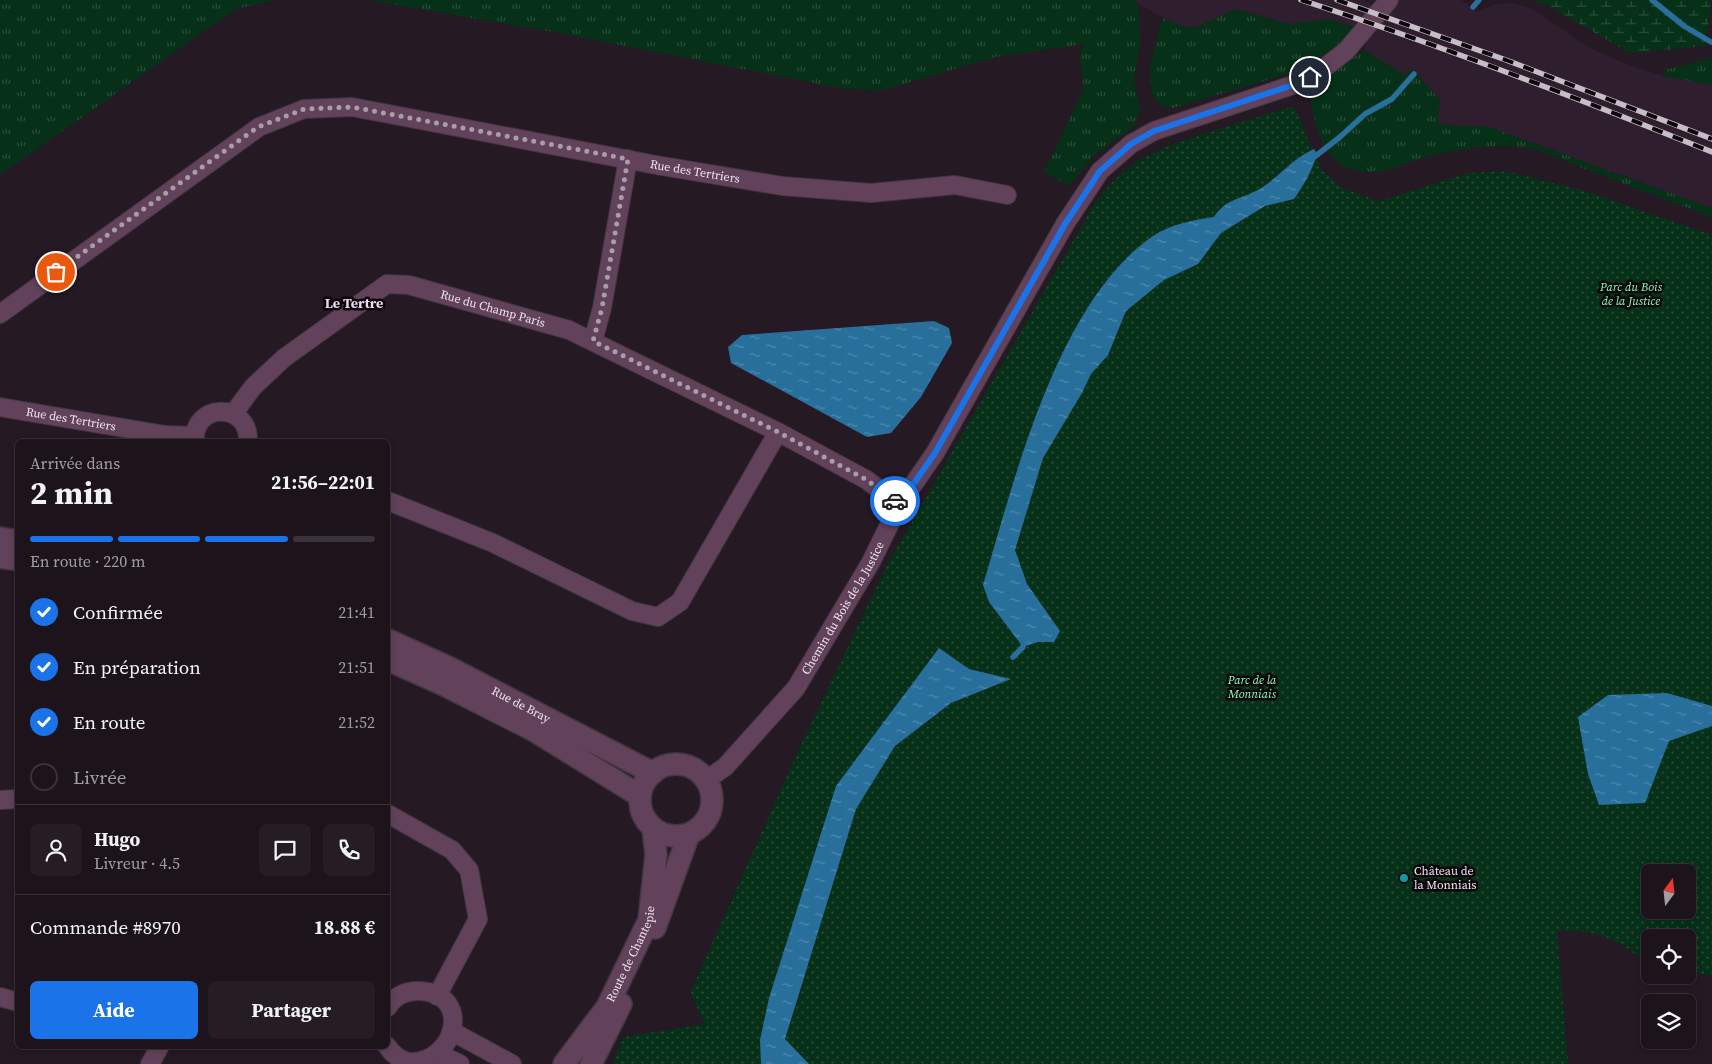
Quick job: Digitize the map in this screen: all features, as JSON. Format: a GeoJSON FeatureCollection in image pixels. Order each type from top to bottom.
{"type":"FeatureCollection","features":[{"type":"Feature","properties":{"kind":"street","name":"Chemin du Bois de la Justice"},"geometry":{"type":"LineString","coordinates":[[706,780],[725,767],[796,688],[871,562],[899,505],[935,453],[1065,224],[1100,171],[1131,144],[1154,131],[1299,83],[1310,77],[1346,51],[1389,0]]}},
{"type":"Feature","properties":{"kind":"street","name":"Rue des Tertriers"},"geometry":{"type":"LineString","coordinates":[[0,314],[258,127],[304,109],[352,107],[782,186],[871,193],[955,185],[1007,196]]}},
{"type":"Feature","properties":{"kind":"street"},"geometry":{"type":"LineString","coordinates":[[593,341],[602,308],[628,159]]}},
{"type":"Feature","properties":{"kind":"street","name":"Rue du Champ Paris"},"geometry":{"type":"LineString","coordinates":[[233,414],[253,387],[284,358],[386,284],[409,285],[569,330],[778,432],[867,480],[899,505]]}},
{"type":"Feature","properties":{"kind":"street","name":"Rue des Tertriers"},"geometry":{"type":"LineString","coordinates":[[3,403],[165,435],[195,439]]}},
{"type":"Feature","properties":{"kind":"street"},"geometry":{"type":"LineString","coordinates":[[195,439],[196,428],[207,415],[215,412],[233,414],[246,426],[248,439]]}},
{"type":"Feature","properties":{"kind":"street"},"geometry":{"type":"LineString","coordinates":[[390,502],[493,543],[632,611],[658,617],[680,602],[778,432]]}},
{"type":"Feature","properties":{"kind":"street"},"geometry":{"type":"LineString","coordinates":[[0,538],[15,540]]}},
{"type":"Feature","properties":{"kind":"street"},"geometry":{"type":"LineString","coordinates":[[0,557],[15,560]]}},
{"type":"Feature","properties":{"kind":"street","name":"Rue de Bray"},"geometry":{"type":"LineString","coordinates":[[390,641],[450,668],[653,772]]}},
{"type":"Feature","properties":{"kind":"street","name":"Rue de Bray"},"geometry":{"type":"LineString","coordinates":[[390,661],[444,685],[533,730],[640,796]]}},
{"type":"Feature","properties":{"kind":"street"},"geometry":{"type":"LineString","coordinates":[[675,764],[687,766],[698,771],[706,780],[712,795],[711,811],[706,821],[688,834],[676,836],[664,834],[653,828],[645,819],[641,808],[640,796],[646,779],[653,772],[663,766],[675,764]]}},
{"type":"Feature","properties":{"kind":"street"},"geometry":{"type":"LineString","coordinates":[[0,800],[15,799]]}},
{"type":"Feature","properties":{"kind":"street"},"geometry":{"type":"LineString","coordinates":[[390,815],[452,850],[469,870],[478,919],[437,996]]}},
{"type":"Feature","properties":{"kind":"street","name":"Route de Chantepie"},"geometry":{"type":"LineString","coordinates":[[564,1064],[607,1007],[649,920],[656,855],[653,828]]}},
{"type":"Feature","properties":{"kind":"street","name":"Route de Chantepie"},"geometry":{"type":"LineString","coordinates":[[591,1064],[646,949],[665,904],[688,834]]}},
{"type":"Feature","properties":{"kind":"street"},"geometry":{"type":"LineString","coordinates":[[390,1002],[400,994],[425,991],[437,996],[452,1013],[453,1038],[441,1054],[424,1063],[411,1063],[394,1056]]}},
{"type":"Feature","properties":{"kind":"street"},"geometry":{"type":"LineString","coordinates":[[0,997],[15,1001]]}},
{"type":"Feature","properties":{"kind":"street"},"geometry":{"type":"LineString","coordinates":[[453,1032],[512,1064]]}},
{"type":"Feature","properties":{"kind":"street"},"geometry":{"type":"LineString","coordinates":[[150,1064],[158,1049]]}},
{"type":"Feature","properties":{"kind":"street"},"geometry":{"type":"LineString","coordinates":[[441,1054],[460,1064]]}},
{"type":"Feature","properties":{"kind":"shaded area"},"geometry":{"type":"Polygon","coordinates":[[[1133,0],[1364,0],[1373,5],[1353,27],[1330,19],[1290,24],[1236,9],[1199,26],[1187,28],[1163,18],[1133,0]]]}},
{"type":"Feature","properties":{"kind":"shaded area"},"geometry":{"type":"Polygon","coordinates":[[[1398,0],[1461,0],[1477,12],[1495,4],[1512,3],[1531,8],[1590,48],[1629,65],[1663,76],[1712,85],[1712,208],[1486,126],[1460,126],[1438,123],[1403,74],[1364,50],[1370,33],[1398,0]]]}},
{"type":"Feature","properties":{"kind":"green space"},"geometry":{"type":"Polygon","coordinates":[[[0,0],[277,0],[236,9],[0,175],[0,0]]]}},
{"type":"Feature","properties":{"kind":"green space"},"geometry":{"type":"Polygon","coordinates":[[[368,0],[1133,0],[1139,6],[1140,45],[1134,79],[1140,108],[1135,126],[1096,154],[1069,186],[1044,172],[1084,89],[1079,54],[1085,44],[996,57],[880,91],[839,88],[554,32],[368,0]]]}},
{"type":"Feature","properties":{"kind":"green space"},"geometry":{"type":"Polygon","coordinates":[[[1531,0],[1711,0],[1706,46],[1630,53],[1549,6],[1531,0]]]}},
{"type":"Feature","properties":{"kind":"green space"},"geometry":{"type":"Polygon","coordinates":[[[1236,9],[1290,24],[1330,19],[1353,27],[1342,43],[1297,71],[1173,108],[1161,106],[1152,92],[1150,75],[1153,55],[1163,18],[1188,28],[1199,26],[1236,9]]]}},
{"type":"Feature","properties":{"kind":"green space"},"geometry":{"type":"Polygon","coordinates":[[[1364,50],[1403,74],[1414,70],[1440,100],[1438,123],[1460,126],[1486,126],[1712,208],[1712,217],[1546,153],[1520,147],[1488,147],[1454,151],[1421,158],[1380,171],[1359,171],[1346,167],[1330,155],[1325,146],[1317,126],[1310,96],[1316,86],[1364,50]]]}},
{"type":"Feature","properties":{"kind":"green space"},"geometry":{"type":"Polygon","coordinates":[[[1712,58],[1712,85],[1663,76],[1665,70],[1712,58]]]}},
{"type":"Feature","properties":{"kind":"green space","name":"Parc de la Monniais"},"geometry":{"type":"Polygon","coordinates":[[[1294,106],[1321,169],[1342,188],[1379,201],[1468,173],[1506,171],[1582,190],[1712,235],[1712,976],[1696,972],[1696,929],[1641,929],[1641,958],[1624,946],[1599,935],[1574,931],[1557,931],[1568,1064],[613,1064],[623,1037],[705,1024],[690,993],[799,749],[887,565],[1096,201],[1114,180],[1140,159],[1178,142],[1294,106]]]}},
{"type":"Feature","properties":{"kind":"water"},"geometry":{"type":"Polygon","coordinates":[[[1314,149],[1317,154],[1313,166],[1294,199],[1265,206],[1221,233],[1198,264],[1164,280],[1126,311],[1108,355],[1091,374],[1082,393],[1043,458],[1015,550],[1027,584],[1060,631],[1054,642],[1038,642],[1023,647],[989,602],[983,585],[1026,445],[1044,395],[1065,347],[1090,303],[1119,266],[1153,236],[1190,221],[1214,217],[1228,203],[1264,186],[1298,158],[1314,149]]]}},
{"type":"Feature","properties":{"kind":"water"},"geometry":{"type":"Polygon","coordinates":[[[934,321],[949,328],[952,343],[921,397],[891,433],[867,437],[731,363],[728,347],[742,335],[934,321]]]}},
{"type":"Feature","properties":{"kind":"water"},"geometry":{"type":"Polygon","coordinates":[[[939,648],[969,669],[1011,679],[951,703],[895,746],[856,809],[785,1039],[809,1064],[761,1064],[760,1040],[769,998],[836,786],[939,648]]]}},
{"type":"Feature","properties":{"kind":"water"},"geometry":{"type":"Polygon","coordinates":[[[1667,693],[1712,706],[1712,726],[1669,741],[1645,803],[1599,805],[1588,774],[1578,717],[1608,695],[1667,693]]]}},
{"type":"Feature","properties":{"kind":"waterway"},"geometry":{"type":"LineString","coordinates":[[1473,7],[1479,0]]}},
{"type":"Feature","properties":{"kind":"waterway"},"geometry":{"type":"LineString","coordinates":[[1652,0],[1684,26],[1711,42]]}},
{"type":"Feature","properties":{"kind":"waterway"},"geometry":{"type":"LineString","coordinates":[[1313,158],[1365,114],[1392,99],[1414,74]]}},
{"type":"Feature","properties":{"kind":"waterway"},"geometry":{"type":"LineString","coordinates":[[1013,657],[1023,647],[1024,640]]}},
{"type":"Feature","properties":{"kind":"railway"},"geometry":{"type":"LineString","coordinates":[[1301,0],[1405,35],[1508,73],[1712,152]]}},
{"type":"Feature","properties":{"kind":"railway"},"geometry":{"type":"LineString","coordinates":[[1337,0],[1506,60],[1712,139]]}},
{"type":"Feature","properties":{"kind":"way so far"},"geometry":{"type":"LineString","coordinates":[[56,272],[258,127],[304,109],[352,107],[628,159],[602,308],[593,341],[778,432],[867,480],[895,501]]}},
{"type":"Feature","properties":{"kind":"place","name":"Château de la Monniais"},"geometry":{"type":"Point","coordinates":[1404,878]}},
{"type":"Feature","properties":{"kind":"district","name":"Le Tertre"},"geometry":{"type":"Point","coordinates":[354,303]}},
{"type":"Feature","properties":{"kind":"route"},"geometry":{"type":"LineString","coordinates":[[895,501],[899,505],[935,453],[1065,224],[1100,171],[1131,144],[1154,131],[1299,83],[1310,77]]}},
{"type":"Feature","properties":{"kind":"park label","name":"Parc du Bois de la Justice"},"geometry":{"type":"Point","coordinates":[1631,294]}}]}
